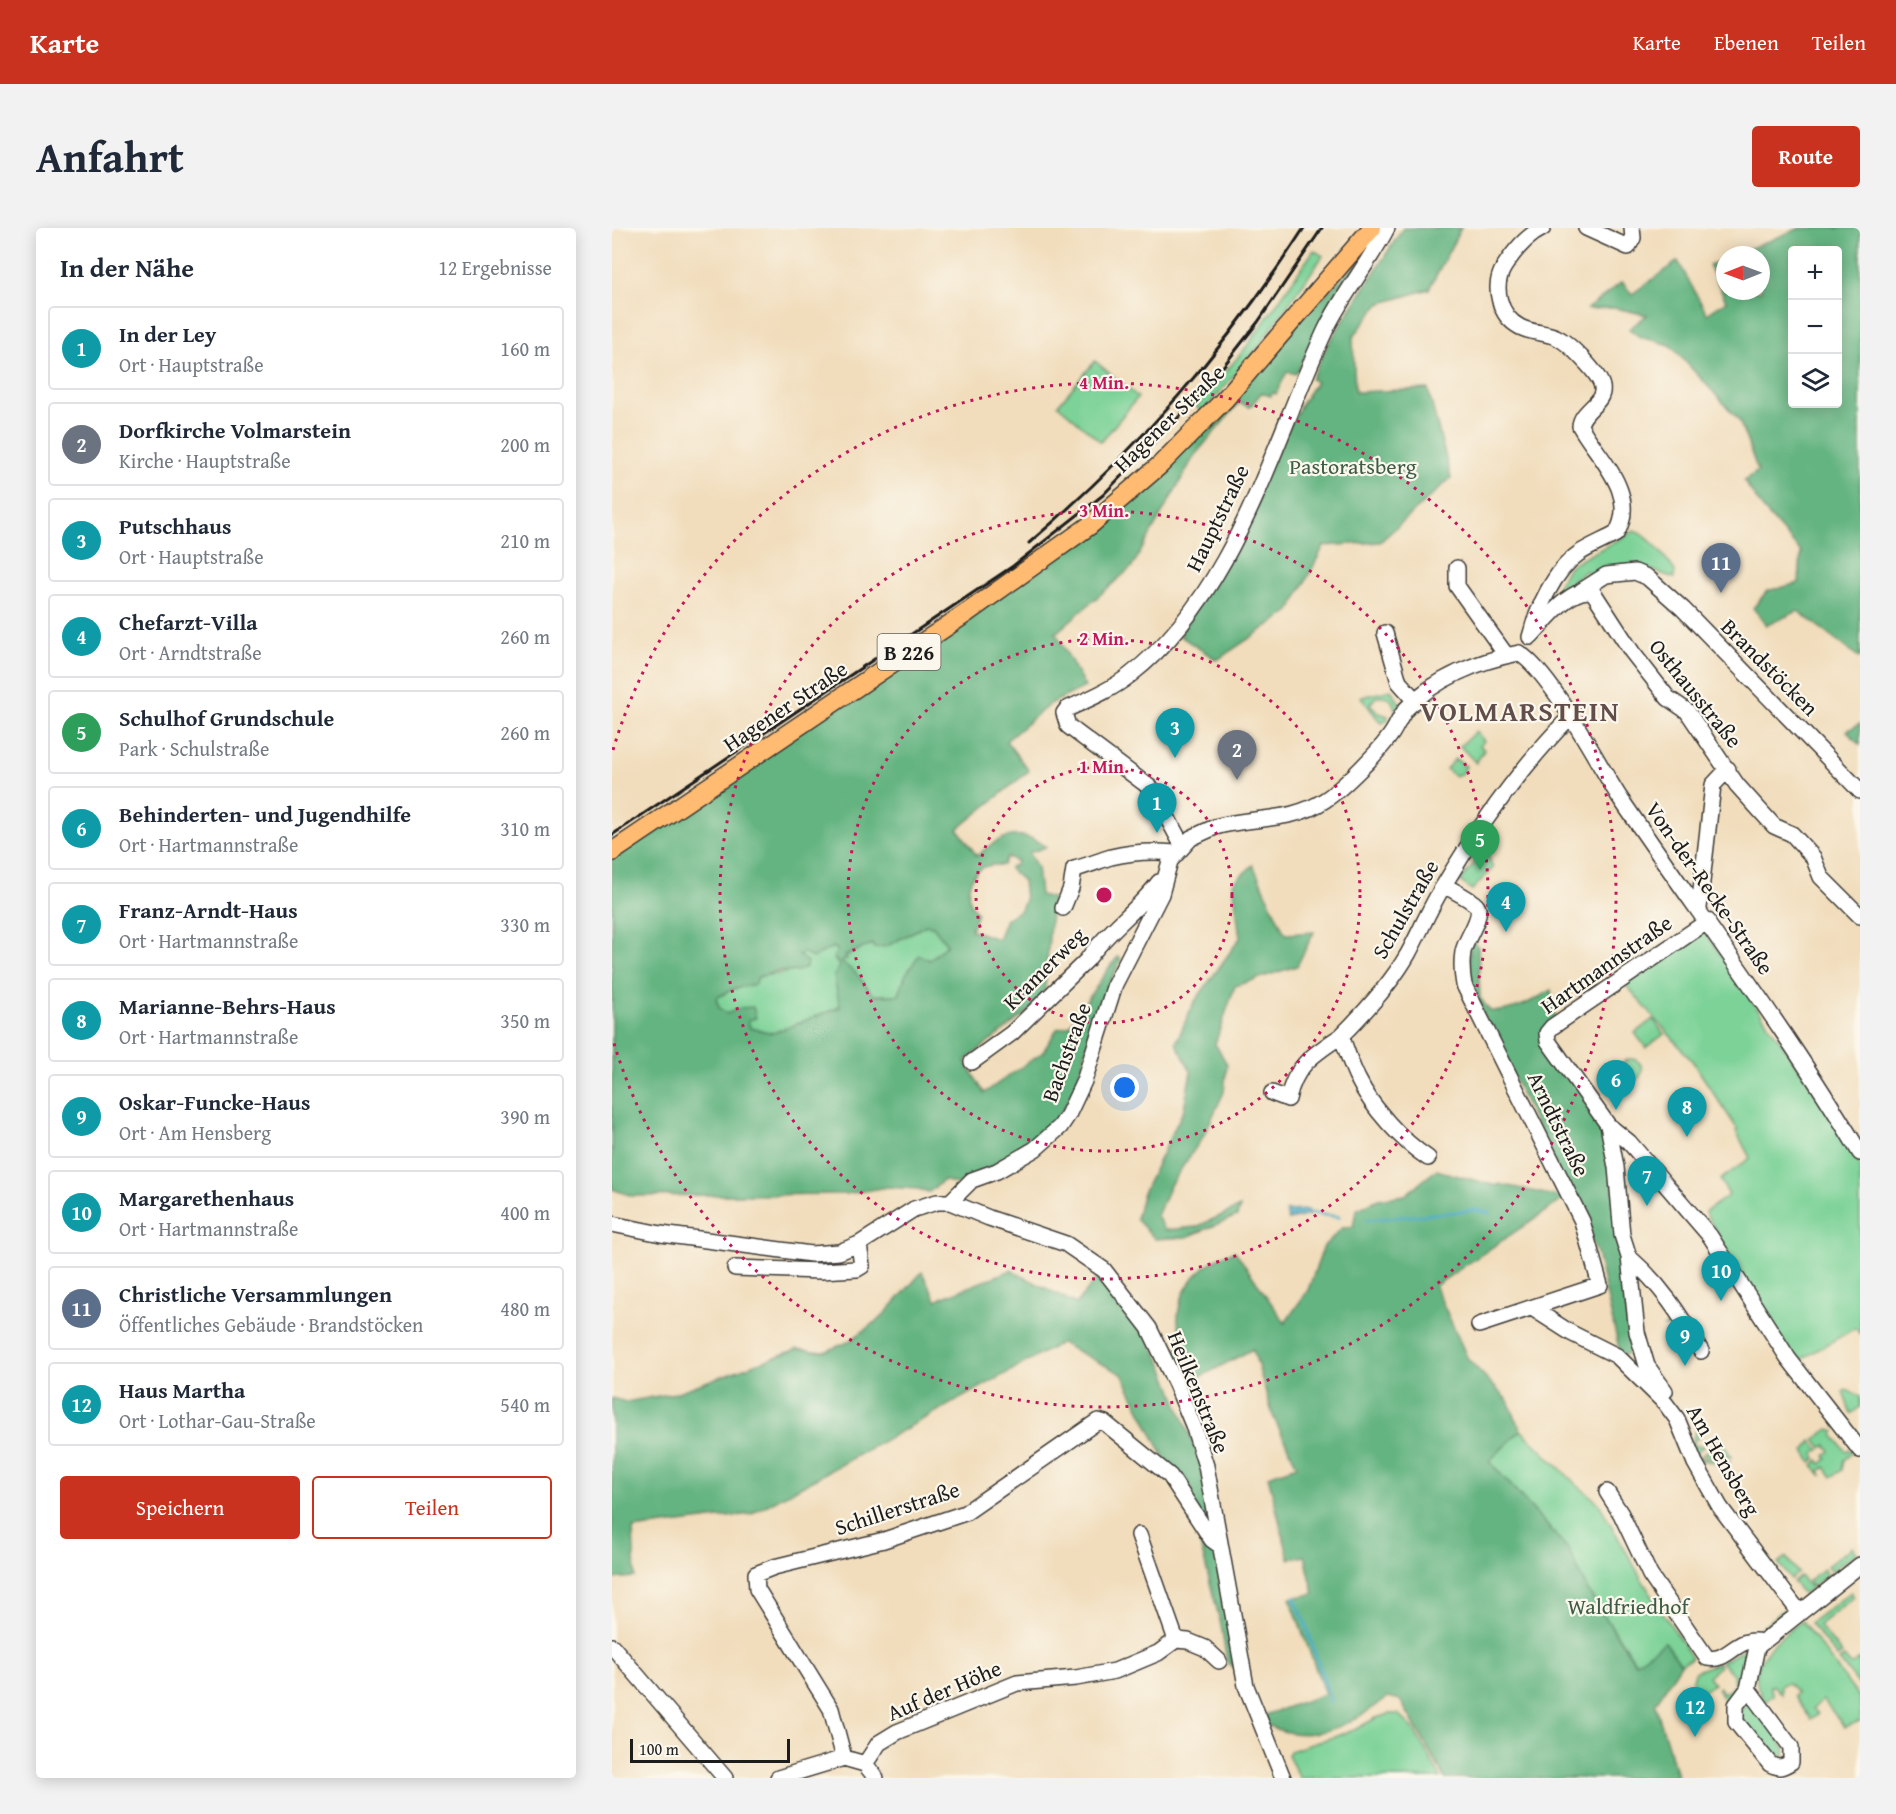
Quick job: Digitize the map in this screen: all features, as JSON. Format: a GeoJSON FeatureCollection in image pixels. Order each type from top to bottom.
{"type":"FeatureCollection","features":[{"type":"Feature","properties":{"kind":"main road","name":"Hagener Straße"},"geometry":{"type":"LineString","coordinates":[[612,852],[977,606],[1089,526],[1160,465],[1225,399],[1372,228]]}},
{"type":"Feature","properties":{"kind":"street","name":"Hauptstraße"},"geometry":{"type":"LineString","coordinates":[[1178,849],[1152,789],[1072,730],[1065,722],[1064,713],[1066,709],[1110,688],[1147,661],[1208,589],[1238,538],[1327,326],[1387,228]]}},
{"type":"Feature","properties":{"kind":"street"},"geometry":{"type":"LineString","coordinates":[[1530,637],[1543,603],[1567,563],[1589,547],[1616,534],[1622,522],[1620,495],[1614,475],[1580,426],[1583,416],[1600,396],[1602,385],[1596,374],[1562,341],[1518,326],[1506,313],[1500,298],[1498,281],[1501,271],[1522,243],[1543,228]]}},
{"type":"Feature","properties":{"kind":"street"},"geometry":{"type":"LineString","coordinates":[[1586,228],[1623,246],[1631,244],[1636,230]]}},
{"type":"Feature","properties":{"kind":"street","name":"Von-der-Recke-Straße"},"geometry":{"type":"LineString","coordinates":[[1457,568],[1457,586],[1513,654],[1528,658],[1570,717],[1625,805],[1708,921],[1830,1103],[1860,1153]]}},
{"type":"Feature","properties":{"kind":"street","name":"Brandstöcken"},"geometry":{"type":"LineString","coordinates":[[1581,591],[1606,575],[1635,572],[1647,577],[1683,609],[1860,791]]}},
{"type":"Feature","properties":{"kind":"street"},"geometry":{"type":"LineString","coordinates":[[1064,908],[1071,888],[1074,869],[1090,866],[1112,857],[1178,849],[1205,830],[1283,818],[1324,801],[1393,732],[1396,723],[1416,701],[1459,672],[1513,654],[1570,598],[1581,591]]}},
{"type":"Feature","properties":{"kind":"street","name":"Osthausstraße"},"geometry":{"type":"LineString","coordinates":[[1581,591],[1593,592],[1632,652],[1668,698],[1687,711],[1737,785],[1774,826],[1792,834],[1813,857],[1821,877],[1860,916]]}},
{"type":"Feature","properties":{"kind":"street"},"geometry":{"type":"LineString","coordinates":[[1384,633],[1400,682],[1416,701]]}},
{"type":"Feature","properties":{"kind":"street","name":"Schulstraße"},"geometry":{"type":"LineString","coordinates":[[1272,1093],[1288,1099],[1292,1081],[1299,1070],[1341,1036],[1360,1017],[1406,956],[1444,885],[1517,779],[1544,742],[1570,717]]}},
{"type":"Feature","properties":{"kind":"street"},"geometry":{"type":"LineString","coordinates":[[1699,908],[1713,785],[1728,769]]}},
{"type":"Feature","properties":{"kind":"street","name":"Bachstraße"},"geometry":{"type":"LineString","coordinates":[[950,1202],[972,1180],[997,1171],[1035,1149],[1060,1127],[1068,1115],[1084,1080],[1115,984],[1161,894],[1166,872],[1178,849]]}},
{"type":"Feature","properties":{"kind":"street","name":"Kramerweg"},"geometry":{"type":"LineString","coordinates":[[972,1062],[1012,1033],[1087,960],[1097,946],[1149,897],[1166,872]]}},
{"type":"Feature","properties":{"kind":"street","name":"Arndtstraße"},"geometry":{"type":"LineString","coordinates":[[1444,885],[1475,904],[1479,911],[1462,954],[1461,969],[1464,985],[1582,1221],[1600,1285],[1479,1325]]}},
{"type":"Feature","properties":{"kind":"street","name":"Hartmannstraße"},"geometry":{"type":"LineString","coordinates":[[1708,921],[1547,1033],[1552,1049],[1608,1125],[1629,1142],[1710,1236],[1777,1342],[1860,1450]]}},
{"type":"Feature","properties":{"kind":"street"},"geometry":{"type":"LineString","coordinates":[[1341,1036],[1358,1079],[1369,1098],[1416,1150],[1428,1158]]}},
{"type":"Feature","properties":{"kind":"street"},"geometry":{"type":"LineString","coordinates":[[1608,1125],[1616,1167],[1621,1224],[1629,1257],[1637,1332],[1647,1366],[1671,1397],[1682,1419],[1684,1437]]}},
{"type":"Feature","properties":{"kind":"street"},"geometry":{"type":"LineString","coordinates":[[612,1224],[661,1234],[811,1254],[839,1252],[859,1244],[914,1209],[937,1202],[950,1202]]}},
{"type":"Feature","properties":{"kind":"street","name":"Heilkenstraße"},"geometry":{"type":"LineString","coordinates":[[950,1202],[1066,1244],[1104,1270],[1149,1328],[1189,1415],[1206,1466],[1246,1686],[1283,1778]]}},
{"type":"Feature","properties":{"kind":"street"},"geometry":{"type":"LineString","coordinates":[[735,1268],[820,1271],[857,1269],[862,1266],[859,1244]]}},
{"type":"Feature","properties":{"kind":"street"},"geometry":{"type":"LineString","coordinates":[[1629,1257],[1656,1280],[1677,1308],[1701,1351]]}},
{"type":"Feature","properties":{"kind":"street","name":"Am Hensberg"},"geometry":{"type":"LineString","coordinates":[[1532,1308],[1555,1324],[1620,1359],[1665,1403],[1677,1419],[1695,1463],[1720,1507],[1800,1612]]}},
{"type":"Feature","properties":{"kind":"street","name":"Schillerstraße"},"geometry":{"type":"LineString","coordinates":[[844,1758],[831,1709],[757,1589],[756,1574],[774,1567],[884,1540],[965,1513],[1098,1421],[1105,1423],[1170,1476],[1212,1540],[1219,1545]]}},
{"type":"Feature","properties":{"kind":"street"},"geometry":{"type":"LineString","coordinates":[[1607,1492],[1621,1515],[1650,1575],[1707,1659],[1719,1658],[1745,1641],[1762,1642]]}},
{"type":"Feature","properties":{"kind":"street"},"geometry":{"type":"LineString","coordinates":[[1139,1535],[1176,1640],[1188,1641],[1205,1648],[1219,1661]]}},
{"type":"Feature","properties":{"kind":"street"},"geometry":{"type":"LineString","coordinates":[[1748,1689],[1791,1747],[1791,1762],[1783,1767],[1777,1768],[1770,1764],[1736,1722],[1736,1706],[1748,1689],[1754,1655],[1762,1642],[1860,1565]]}},
{"type":"Feature","properties":{"kind":"street","name":"Auf der Höhe"},"geometry":{"type":"LineString","coordinates":[[865,1764],[879,1743],[897,1732],[1017,1683],[1076,1678],[1115,1671],[1158,1653],[1176,1640]]}},
{"type":"Feature","properties":{"kind":"street"},"geometry":{"type":"LineString","coordinates":[[612,1646],[725,1778]]}},
{"type":"Feature","properties":{"kind":"street"},"geometry":{"type":"LineString","coordinates":[[778,1778],[822,1772],[844,1758],[865,1764],[876,1778]]}},
{"type":"Feature","properties":{"kind":"green space","name":"Pastoratsberg"},"geometry":{"type":"Polygon","coordinates":[[[1403,228],[1461,228],[1429,289],[1379,304],[1353,337],[1355,392],[1428,389],[1451,478],[1380,542],[1324,546],[1290,611],[1217,660],[1180,636],[1302,403],[1316,382],[1311,379],[1328,344],[1403,228]]]}},
{"type":"Feature","properties":{"kind":"green space"},"geometry":{"type":"Polygon","coordinates":[[[1800,228],[1860,228],[1860,658],[1798,611],[1767,625],[1753,608],[1767,591],[1799,583],[1801,552],[1763,509],[1744,481],[1758,471],[1739,420],[1670,345],[1640,337],[1629,329],[1647,315],[1615,308],[1587,309],[1622,282],[1632,294],[1678,261],[1707,314],[1726,301],[1770,300],[1770,246],[1756,246],[1800,228]]]}},
{"type":"Feature","properties":{"kind":"green space"},"geometry":{"type":"Polygon","coordinates":[[[1314,250],[1323,256],[1258,347],[1203,412],[1196,407],[1248,345],[1314,250]]]}},
{"type":"Feature","properties":{"kind":"green space"},"geometry":{"type":"Polygon","coordinates":[[[1361,259],[1321,323],[1296,374],[1287,372],[1276,394],[1272,393],[1271,396],[1261,393],[1250,407],[1239,403],[1195,455],[1132,567],[1056,633],[1085,687],[1050,704],[1006,741],[1029,771],[958,829],[977,856],[994,843],[1010,836],[1027,837],[1046,847],[1029,853],[1037,867],[1040,895],[1052,898],[1045,989],[1030,1010],[965,1061],[984,1093],[1043,1052],[1057,1029],[1069,1026],[1111,965],[1118,957],[1121,959],[1100,1004],[1075,1088],[1055,1123],[1032,1144],[958,1185],[944,1180],[929,1192],[888,1187],[846,1194],[632,1196],[612,1189],[612,858],[1090,530],[1361,259]],[[1007,857],[1003,865],[989,865],[978,871],[969,888],[970,901],[977,912],[971,930],[998,939],[1006,919],[1021,909],[1025,900],[1023,881],[1010,869],[1017,861],[1007,857]],[[926,925],[887,946],[874,948],[872,944],[845,956],[847,959],[841,962],[855,972],[874,996],[899,995],[906,974],[919,955],[930,960],[947,944],[933,926],[926,925]],[[833,947],[812,958],[803,952],[799,956],[807,962],[806,967],[800,971],[782,971],[758,977],[755,984],[733,989],[716,998],[719,1008],[727,1014],[741,1008],[753,1007],[756,1018],[748,1020],[750,1028],[773,1033],[840,1007],[834,976],[840,966],[834,958],[837,949],[833,947]]]}},
{"type":"Feature","properties":{"kind":"green space"},"geometry":{"type":"Polygon","coordinates":[[[1716,262],[1716,280],[1709,265],[1716,262]]]}},
{"type":"Feature","properties":{"kind":"green space"},"geometry":{"type":"Polygon","coordinates":[[[1095,361],[1138,397],[1101,442],[1058,405],[1095,361]]]}},
{"type":"Feature","properties":{"kind":"green space"},"geometry":{"type":"Polygon","coordinates":[[[1634,531],[1646,537],[1657,548],[1675,571],[1674,578],[1643,567],[1643,564],[1591,574],[1586,571],[1568,584],[1546,608],[1569,566],[1634,531]]]}},
{"type":"Feature","properties":{"kind":"green space"},"geometry":{"type":"Polygon","coordinates":[[[1391,690],[1401,705],[1399,708],[1395,709],[1391,700],[1383,696],[1376,697],[1370,704],[1379,713],[1388,716],[1387,721],[1381,723],[1361,697],[1391,690]]]}},
{"type":"Feature","properties":{"kind":"green space"},"geometry":{"type":"Polygon","coordinates":[[[1860,723],[1860,745],[1847,731],[1860,723]]]}},
{"type":"Feature","properties":{"kind":"green space"},"geometry":{"type":"Polygon","coordinates":[[[1476,731],[1484,741],[1480,745],[1484,750],[1476,763],[1460,746],[1476,731]]]}},
{"type":"Feature","properties":{"kind":"green space"},"geometry":{"type":"Polygon","coordinates":[[[1455,759],[1466,766],[1463,773],[1455,776],[1446,769],[1455,759]]]}},
{"type":"Feature","properties":{"kind":"green space"},"geometry":{"type":"Polygon","coordinates":[[[1486,849],[1493,868],[1472,890],[1460,881],[1486,849]]]}},
{"type":"Feature","properties":{"kind":"green space"},"geometry":{"type":"Polygon","coordinates":[[[1253,865],[1284,932],[1287,934],[1314,932],[1297,966],[1235,986],[1215,1044],[1227,1064],[1224,1092],[1203,1137],[1170,1185],[1157,1216],[1165,1230],[1196,1227],[1240,1207],[1237,1216],[1187,1237],[1155,1239],[1136,1219],[1142,1195],[1184,1109],[1191,1071],[1176,1043],[1193,1004],[1240,938],[1233,883],[1253,865]]]}},
{"type":"Feature","properties":{"kind":"green space"},"geometry":{"type":"Polygon","coordinates":[[[926,925],[933,926],[947,944],[930,960],[906,974],[899,995],[865,995],[841,962],[845,956],[872,944],[887,946],[926,925]]]}},
{"type":"Feature","properties":{"kind":"green space"},"geometry":{"type":"Polygon","coordinates":[[[1704,931],[1827,1109],[1860,1166],[1860,1334],[1855,1328],[1797,1362],[1759,1306],[1705,1212],[1729,1195],[1720,1180],[1750,1158],[1736,1131],[1738,1130],[1693,1062],[1625,984],[1704,931]]]}},
{"type":"Feature","properties":{"kind":"green space"},"geometry":{"type":"Polygon","coordinates":[[[1471,939],[1478,947],[1480,998],[1490,1011],[1506,1010],[1522,1005],[1551,990],[1556,1021],[1542,1034],[1593,1110],[1606,1138],[1637,1346],[1629,1354],[1622,1355],[1619,1349],[1597,1253],[1467,980],[1471,939]]]}},
{"type":"Feature","properties":{"kind":"green space"},"geometry":{"type":"Polygon","coordinates":[[[833,947],[837,949],[835,961],[840,966],[834,976],[840,1007],[773,1033],[749,1028],[748,1019],[741,1008],[727,1014],[719,1008],[716,998],[733,989],[755,984],[758,977],[806,967],[807,962],[799,956],[803,951],[823,953],[825,949],[833,947]]]}},
{"type":"Feature","properties":{"kind":"green space"},"geometry":{"type":"Polygon","coordinates":[[[1653,1019],[1664,1034],[1646,1048],[1635,1033],[1653,1019]]]}},
{"type":"Feature","properties":{"kind":"green space"},"geometry":{"type":"Polygon","coordinates":[[[1631,1059],[1639,1062],[1642,1070],[1639,1078],[1631,1081],[1623,1078],[1620,1070],[1623,1062],[1631,1059]]]}},
{"type":"Feature","properties":{"kind":"green space"},"geometry":{"type":"Polygon","coordinates":[[[1436,1170],[1497,1186],[1499,1184],[1565,1198],[1435,1286],[1468,1359],[1508,1401],[1521,1430],[1489,1461],[1568,1549],[1588,1591],[1635,1663],[1665,1642],[1681,1664],[1655,1704],[1678,1778],[1445,1778],[1400,1700],[1388,1697],[1346,1724],[1315,1733],[1300,1734],[1267,1725],[1265,1715],[1325,1694],[1290,1598],[1314,1594],[1305,1556],[1289,1559],[1268,1476],[1297,1466],[1273,1416],[1253,1349],[1185,1385],[1176,1363],[1168,1355],[1181,1345],[1178,1321],[1180,1305],[1189,1284],[1204,1267],[1235,1251],[1285,1323],[1308,1290],[1324,1246],[1342,1228],[1353,1227],[1356,1210],[1378,1199],[1405,1195],[1436,1170]]]}},
{"type":"Feature","properties":{"kind":"green space"},"geometry":{"type":"Polygon","coordinates":[[[1011,1270],[1076,1304],[1100,1275],[1143,1329],[1163,1366],[1201,1464],[1235,1668],[1227,1662],[1221,1625],[1192,1513],[1122,1374],[1061,1343],[751,1514],[633,1529],[635,1577],[612,1579],[612,1398],[626,1402],[675,1393],[797,1349],[824,1352],[848,1342],[882,1317],[922,1272],[936,1300],[1011,1270]]]}},
{"type":"Feature","properties":{"kind":"green space"},"geometry":{"type":"Polygon","coordinates":[[[1676,1319],[1689,1343],[1680,1346],[1668,1327],[1664,1327],[1676,1319]]]}},
{"type":"Feature","properties":{"kind":"green space"},"geometry":{"type":"Polygon","coordinates":[[[1846,1390],[1860,1396],[1860,1407],[1851,1414],[1843,1392],[1846,1390]]]}},
{"type":"Feature","properties":{"kind":"green space"},"geometry":{"type":"Polygon","coordinates":[[[1696,1429],[1701,1436],[1693,1441],[1693,1445],[1704,1446],[1695,1453],[1696,1457],[1728,1461],[1729,1465],[1696,1459],[1690,1446],[1696,1429]]]}},
{"type":"Feature","properties":{"kind":"green space"},"geometry":{"type":"Polygon","coordinates":[[[1829,1429],[1835,1431],[1833,1435],[1846,1451],[1849,1449],[1852,1453],[1844,1460],[1842,1470],[1832,1477],[1825,1467],[1820,1471],[1822,1476],[1813,1465],[1818,1460],[1821,1464],[1827,1459],[1825,1456],[1830,1451],[1826,1445],[1822,1448],[1815,1439],[1829,1429]]]}},
{"type":"Feature","properties":{"kind":"green space","name":"Waldfriedhof"},"geometry":{"type":"Polygon","coordinates":[[[1521,1430],[1578,1486],[1598,1502],[1644,1583],[1692,1658],[1681,1664],[1665,1642],[1636,1663],[1588,1591],[1568,1549],[1489,1461],[1521,1430]]]}},
{"type":"Feature","properties":{"kind":"green space"},"geometry":{"type":"Polygon","coordinates":[[[1722,1440],[1731,1457],[1702,1455],[1722,1440]]]}},
{"type":"Feature","properties":{"kind":"green space"},"geometry":{"type":"Polygon","coordinates":[[[1812,1441],[1820,1450],[1814,1454],[1816,1458],[1811,1462],[1804,1451],[1812,1441]]]}},
{"type":"Feature","properties":{"kind":"green space"},"geometry":{"type":"Polygon","coordinates":[[[1852,1547],[1857,1553],[1831,1571],[1827,1566],[1852,1547]]]}},
{"type":"Feature","properties":{"kind":"green space"},"geometry":{"type":"Polygon","coordinates":[[[1786,1557],[1798,1573],[1791,1579],[1778,1563],[1786,1557]]]}},
{"type":"Feature","properties":{"kind":"green space"},"geometry":{"type":"Polygon","coordinates":[[[1823,1569],[1827,1575],[1812,1587],[1808,1581],[1823,1569]]]}},
{"type":"Feature","properties":{"kind":"green space"},"geometry":{"type":"Polygon","coordinates":[[[1800,1576],[1811,1588],[1803,1594],[1793,1582],[1800,1576]]]}},
{"type":"Feature","properties":{"kind":"green space"},"geometry":{"type":"Polygon","coordinates":[[[1851,1592],[1854,1597],[1819,1625],[1842,1654],[1837,1657],[1810,1623],[1851,1592]]]}},
{"type":"Feature","properties":{"kind":"green space"},"geometry":{"type":"Polygon","coordinates":[[[1790,1605],[1792,1612],[1763,1632],[1760,1628],[1790,1605]]]}},
{"type":"Feature","properties":{"kind":"green space"},"geometry":{"type":"Polygon","coordinates":[[[1802,1621],[1860,1699],[1860,1721],[1845,1727],[1823,1700],[1813,1708],[1818,1714],[1811,1719],[1794,1696],[1797,1693],[1788,1683],[1781,1685],[1781,1694],[1774,1686],[1770,1686],[1773,1695],[1765,1702],[1758,1689],[1756,1677],[1759,1665],[1772,1646],[1802,1621]]]}},
{"type":"Feature","properties":{"kind":"green space"},"geometry":{"type":"Polygon","coordinates":[[[1751,1645],[1745,1688],[1730,1709],[1717,1689],[1719,1687],[1724,1693],[1734,1685],[1733,1674],[1721,1662],[1751,1645]]]}},
{"type":"Feature","properties":{"kind":"green space"},"geometry":{"type":"Polygon","coordinates":[[[1844,1657],[1851,1665],[1860,1659],[1860,1686],[1839,1660],[1844,1657]]]}},
{"type":"Feature","properties":{"kind":"green space"},"geometry":{"type":"Polygon","coordinates":[[[1718,1663],[1720,1666],[1708,1676],[1714,1684],[1686,1699],[1696,1671],[1718,1663]]]}},
{"type":"Feature","properties":{"kind":"green space"},"geometry":{"type":"Polygon","coordinates":[[[1747,1699],[1786,1749],[1783,1757],[1772,1758],[1742,1721],[1740,1712],[1747,1699]]]}},
{"type":"Feature","properties":{"kind":"green space"},"geometry":{"type":"Polygon","coordinates":[[[1389,1714],[1398,1714],[1413,1728],[1441,1778],[1300,1778],[1288,1756],[1290,1751],[1354,1730],[1389,1714]]]}},
{"type":"Feature","properties":{"kind":"water"},"geometry":{"type":"Polygon","coordinates":[[[1308,1210],[1310,1215],[1288,1220],[1286,1211],[1308,1210]]]}},
{"type":"Feature","properties":{"kind":"waterway"},"geometry":{"type":"LineString","coordinates":[[1367,1220],[1477,1210],[1490,1213]]}},
{"type":"Feature","properties":{"kind":"waterway"},"geometry":{"type":"LineString","coordinates":[[1311,1213],[1339,1217]]}},
{"type":"Feature","properties":{"kind":"waterway"},"geometry":{"type":"LineString","coordinates":[[1294,1597],[1305,1622],[1331,1703]]}},
{"type":"Feature","properties":{"kind":"railway"},"geometry":{"type":"LineString","coordinates":[[1029,543],[1108,471],[1178,396],[1243,315],[1304,228]]}},
{"type":"Feature","properties":{"kind":"railway"},"geometry":{"type":"LineString","coordinates":[[612,835],[1013,566],[1103,495],[1203,392],[1258,322],[1322,228]]}},
{"type":"Feature","properties":{"kind":"place","name":"Christliche Versammlungen"},"geometry":{"type":"Point","coordinates":[1721,593]}},
{"type":"Feature","properties":{"kind":"place","name":"Putschhaus"},"geometry":{"type":"Point","coordinates":[1175,758]}},
{"type":"Feature","properties":{"kind":"place","name":"Dorfkirche Volmarstein"},"geometry":{"type":"Point","coordinates":[1237,780]}},
{"type":"Feature","properties":{"kind":"place","name":"In der Ley"},"geometry":{"type":"Point","coordinates":[1157,833]}},
{"type":"Feature","properties":{"kind":"place","name":"Schulhof Grundschule"},"geometry":{"type":"Point","coordinates":[1480,870]}},
{"type":"Feature","properties":{"kind":"place","name":"Chefarzt-Villa"},"geometry":{"type":"Point","coordinates":[1506,932]}},
{"type":"Feature","properties":{"kind":"place","name":"Behinderten- und Jugendhilfe"},"geometry":{"type":"Point","coordinates":[1616,1110]}},
{"type":"Feature","properties":{"kind":"place","name":"Marianne-Behrs-Haus"},"geometry":{"type":"Point","coordinates":[1687,1137]}},
{"type":"Feature","properties":{"kind":"place","name":"Franz-Arndt-Haus"},"geometry":{"type":"Point","coordinates":[1647,1206]}},
{"type":"Feature","properties":{"kind":"place","name":"Margarethenhaus"},"geometry":{"type":"Point","coordinates":[1721,1301]}},
{"type":"Feature","properties":{"kind":"place","name":"Oskar-Funcke-Haus"},"geometry":{"type":"Point","coordinates":[1685,1366]}},
{"type":"Feature","properties":{"kind":"place","name":"Haus Martha"},"geometry":{"type":"Point","coordinates":[1695,1737]}},
{"type":"Feature","properties":{"kind":"district","name":"VOLMARSTEIN"},"geometry":{"type":"Point","coordinates":[1520,710]}}]}
